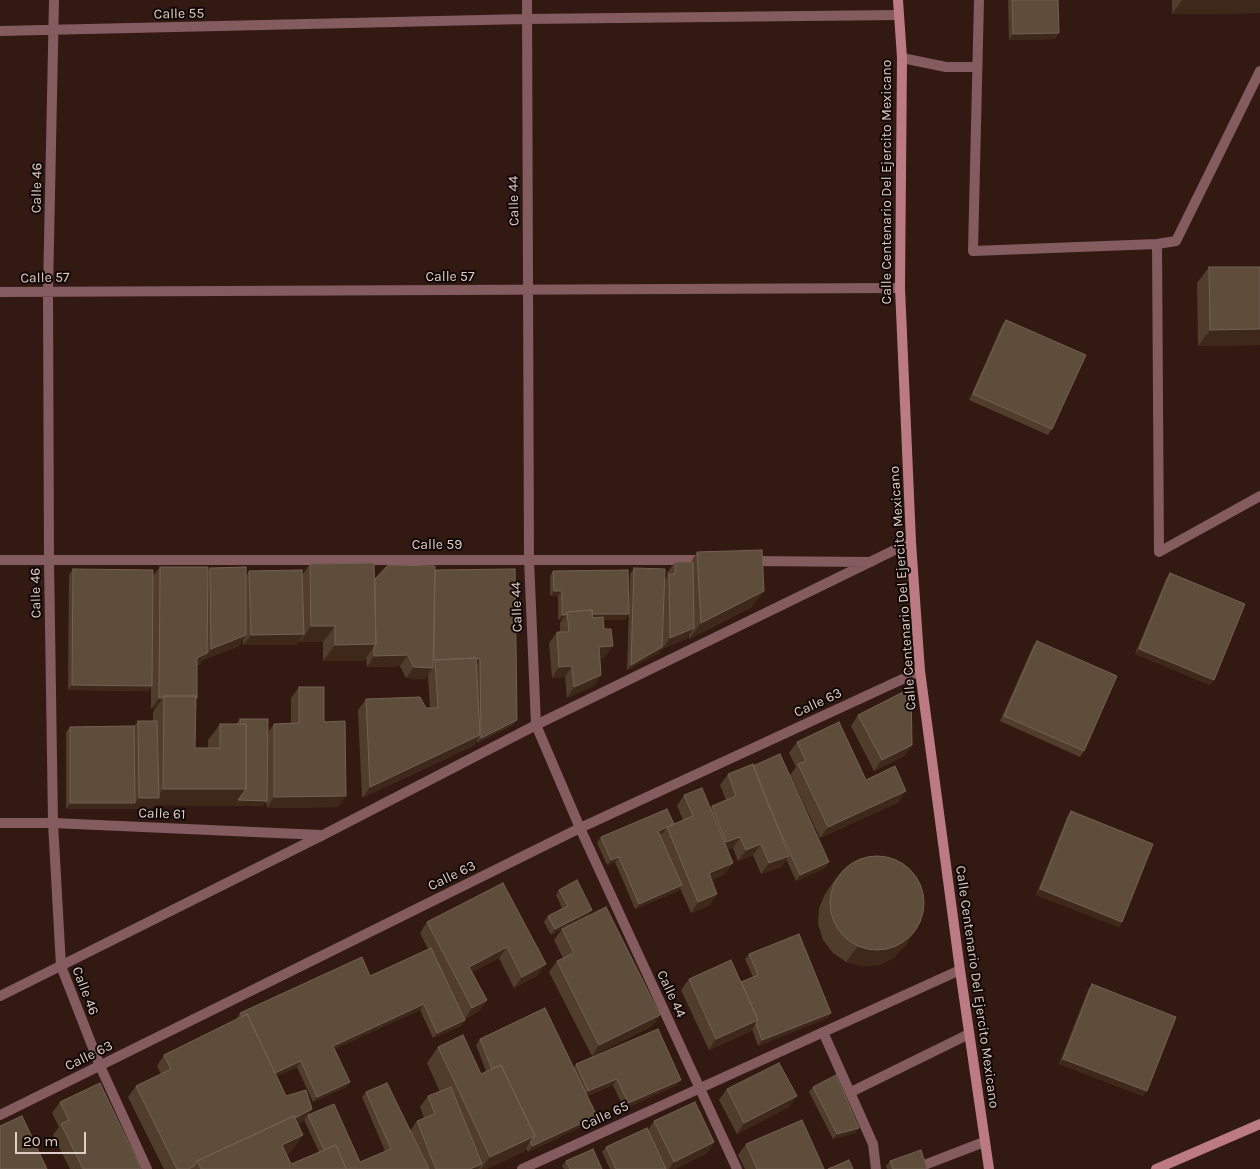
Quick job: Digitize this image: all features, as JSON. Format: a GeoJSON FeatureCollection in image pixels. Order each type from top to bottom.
{"type":"FeatureCollection","features":[{"type":"Feature","properties":{"kind":"main road","name":"Calle Centenario Del Ejercito Mexicano"},"geometry":{"type":"LineString","coordinates":[[898,0],[902,58],[900,288],[911,542],[920,671],[989,1169]]}},
{"type":"Feature","properties":{"kind":"main road"},"geometry":{"type":"LineString","coordinates":[[1156,1169],[1260,1124]]}},
{"type":"Feature","properties":{"kind":"street","name":"Calle 46"},"geometry":{"type":"LineString","coordinates":[[54,0],[48,291],[49,560],[53,823],[61,966],[100,1066],[147,1169]]}},
{"type":"Feature","properties":{"kind":"street","name":"Calle 44"},"geometry":{"type":"LineString","coordinates":[[527,0],[529,559],[536,725],[580,828],[737,1169]]}},
{"type":"Feature","properties":{"kind":"street"},"geometry":{"type":"LineString","coordinates":[[979,0],[973,251],[1157,244],[1176,241],[1260,71]]}},
{"type":"Feature","properties":{"kind":"street","name":"Calle 55"},"geometry":{"type":"LineString","coordinates":[[0,31],[526,19],[898,15]]}},
{"type":"Feature","properties":{"kind":"street"},"geometry":{"type":"LineString","coordinates":[[902,58],[946,68],[977,67]]}},
{"type":"Feature","properties":{"kind":"street"},"geometry":{"type":"LineString","coordinates":[[1157,244],[1159,552],[1260,496]]}},
{"type":"Feature","properties":{"kind":"street","name":"Calle 57"},"geometry":{"type":"LineString","coordinates":[[0,292],[900,288]]}},
{"type":"Feature","properties":{"kind":"street"},"geometry":{"type":"LineString","coordinates":[[0,996],[323,835],[536,725],[874,562],[911,542]]}},
{"type":"Feature","properties":{"kind":"street","name":"Calle 59"},"geometry":{"type":"LineString","coordinates":[[0,560],[716,560]]}},
{"type":"Feature","properties":{"kind":"street"},"geometry":{"type":"LineString","coordinates":[[736,561],[874,562]]}},
{"type":"Feature","properties":{"kind":"street","name":"Calle 63"},"geometry":{"type":"LineString","coordinates":[[0,1115],[580,828],[920,671]]}},
{"type":"Feature","properties":{"kind":"street","name":"Calle 61"},"geometry":{"type":"LineString","coordinates":[[0,824],[53,823],[323,835]]}},
{"type":"Feature","properties":{"kind":"street","name":"Calle 65"},"geometry":{"type":"LineString","coordinates":[[522,1169],[960,970]]}},
{"type":"Feature","properties":{"kind":"street"},"geometry":{"type":"LineString","coordinates":[[823,1032],[873,1144],[876,1169]]}},
{"type":"Feature","properties":{"kind":"street"},"geometry":{"type":"LineString","coordinates":[[851,1092],[969,1034]]}},
{"type":"Feature","properties":{"kind":"street"},"geometry":{"type":"LineString","coordinates":[[914,1169],[984,1142]]}},
{"type":"Feature","properties":{"kind":"building"},"geometry":{"type":"Polygon","coordinates":[[[1012,0],[1058,0],[1059,33],[1013,34],[1012,0]]]}},
{"type":"Feature","properties":{"kind":"building"},"geometry":{"type":"Polygon","coordinates":[[[1209,267],[1260,267],[1260,329],[1210,330],[1209,267]]]}},
{"type":"Feature","properties":{"kind":"building"},"geometry":{"type":"Polygon","coordinates":[[[1006,320],[1086,355],[1052,429],[973,394],[1006,320]]]}},
{"type":"Feature","properties":{"kind":"building"},"geometry":{"type":"Polygon","coordinates":[[[762,550],[764,591],[701,623],[697,552],[762,550]]]}},
{"type":"Feature","properties":{"kind":"building"},"geometry":{"type":"Polygon","coordinates":[[[675,562],[693,562],[694,628],[670,638],[669,574],[675,574],[675,562]]]}},
{"type":"Feature","properties":{"kind":"building"},"geometry":{"type":"Polygon","coordinates":[[[374,563],[376,644],[335,645],[335,626],[311,626],[310,564],[374,563]]]}},
{"type":"Feature","properties":{"kind":"building"},"geometry":{"type":"Polygon","coordinates":[[[388,565],[435,566],[433,668],[414,667],[408,655],[374,656],[374,646],[376,644],[375,579],[388,565]]]}},
{"type":"Feature","properties":{"kind":"building"},"geometry":{"type":"Polygon","coordinates":[[[160,567],[208,567],[207,653],[197,658],[197,698],[195,698],[196,696],[164,696],[159,698],[160,567]]]}},
{"type":"Feature","properties":{"kind":"building"},"geometry":{"type":"Polygon","coordinates":[[[246,567],[246,635],[211,649],[210,568],[246,567]]]}},
{"type":"Feature","properties":{"kind":"building"},"geometry":{"type":"Polygon","coordinates":[[[634,568],[665,569],[662,647],[631,665],[634,568]]]}},
{"type":"Feature","properties":{"kind":"building"},"geometry":{"type":"Polygon","coordinates":[[[73,569],[153,570],[152,686],[72,685],[73,569]]]}},
{"type":"Feature","properties":{"kind":"building"},"geometry":{"type":"Polygon","coordinates":[[[515,569],[517,720],[481,738],[480,659],[434,660],[435,570],[515,569]]]}},
{"type":"Feature","properties":{"kind":"building"},"geometry":{"type":"Polygon","coordinates":[[[302,570],[304,634],[251,635],[249,571],[302,570]]]}},
{"type":"Feature","properties":{"kind":"building"},"geometry":{"type":"Polygon","coordinates":[[[628,570],[629,614],[592,614],[592,610],[567,612],[566,615],[562,615],[562,591],[554,591],[553,571],[628,570]]]}},
{"type":"Feature","properties":{"kind":"building"},"geometry":{"type":"Polygon","coordinates":[[[1170,573],[1245,604],[1214,680],[1139,649],[1170,573]]]}},
{"type":"Feature","properties":{"kind":"building"},"geometry":{"type":"Polygon","coordinates":[[[592,610],[593,618],[603,617],[604,629],[611,629],[613,646],[599,647],[601,675],[574,687],[572,666],[559,667],[557,632],[569,632],[567,612],[592,610]]]}},
{"type":"Feature","properties":{"kind":"building"},"geometry":{"type":"Polygon","coordinates":[[[1037,641],[1117,676],[1084,751],[1004,716],[1037,641]]]}},
{"type":"Feature","properties":{"kind":"building"},"geometry":{"type":"Polygon","coordinates":[[[476,658],[480,735],[370,787],[366,699],[420,697],[426,708],[438,708],[435,660],[476,658]]]}},
{"type":"Feature","properties":{"kind":"building"},"geometry":{"type":"Polygon","coordinates":[[[299,687],[324,687],[324,722],[345,721],[346,796],[274,797],[274,724],[299,723],[299,687]]]}},
{"type":"Feature","properties":{"kind":"building"},"geometry":{"type":"Polygon","coordinates":[[[911,688],[912,745],[882,760],[858,715],[911,688]]]}},
{"type":"Feature","properties":{"kind":"building"},"geometry":{"type":"Polygon","coordinates":[[[164,696],[196,696],[195,748],[220,748],[220,724],[246,724],[246,789],[163,789],[164,696]]]}},
{"type":"Feature","properties":{"kind":"building"},"geometry":{"type":"Polygon","coordinates":[[[240,719],[268,719],[267,801],[238,800],[246,789],[246,724],[240,724],[240,719]]]}},
{"type":"Feature","properties":{"kind":"building"},"geometry":{"type":"Polygon","coordinates":[[[138,721],[157,721],[159,798],[139,798],[138,721]]]}},
{"type":"Feature","properties":{"kind":"building"},"geometry":{"type":"Polygon","coordinates":[[[839,722],[866,780],[895,766],[906,791],[828,827],[798,764],[806,761],[797,742],[839,722]]]}},
{"type":"Feature","properties":{"kind":"building"},"geometry":{"type":"Polygon","coordinates":[[[134,726],[135,803],[70,803],[70,727],[134,726]]]}},
{"type":"Feature","properties":{"kind":"building"},"geometry":{"type":"Polygon","coordinates":[[[780,754],[829,862],[800,875],[753,766],[780,754]]]}},
{"type":"Feature","properties":{"kind":"building"},"geometry":{"type":"Polygon","coordinates":[[[753,764],[789,856],[769,863],[761,844],[746,850],[740,837],[726,842],[712,806],[736,796],[728,774],[753,764]]]}},
{"type":"Feature","properties":{"kind":"building"},"geometry":{"type":"Polygon","coordinates":[[[702,788],[733,863],[709,873],[717,894],[698,902],[667,827],[693,816],[684,795],[702,788]]]}},
{"type":"Feature","properties":{"kind":"building"},"geometry":{"type":"Polygon","coordinates":[[[667,809],[674,824],[658,831],[682,885],[639,904],[619,857],[611,860],[601,837],[667,809]]]}},
{"type":"Feature","properties":{"kind":"building"},"geometry":{"type":"Polygon","coordinates":[[[1071,811],[1153,844],[1122,922],[1040,889],[1071,811]]]}},
{"type":"Feature","properties":{"kind":"building"},"geometry":{"type":"Polygon","coordinates":[[[877,856],[895,859],[910,870],[921,885],[924,903],[921,921],[910,936],[895,947],[877,950],[859,947],[844,936],[833,921],[830,903],[833,885],[844,870],[859,859],[877,856]]]}},
{"type":"Feature","properties":{"kind":"building"},"geometry":{"type":"Polygon","coordinates":[[[577,880],[592,910],[555,929],[548,916],[568,906],[559,890],[577,880]]]}},
{"type":"Feature","properties":{"kind":"building"},"geometry":{"type":"Polygon","coordinates":[[[503,883],[546,964],[522,977],[507,947],[469,967],[487,1000],[472,1008],[427,922],[503,883]]]}},
{"type":"Feature","properties":{"kind":"building"},"geometry":{"type":"Polygon","coordinates":[[[606,907],[660,1015],[599,1045],[557,961],[574,953],[562,929],[606,907]]]}},
{"type":"Feature","properties":{"kind":"building"},"geometry":{"type":"Polygon","coordinates":[[[799,934],[831,1013],[762,1040],[756,1024],[758,1020],[741,982],[758,975],[749,954],[799,934]]]}},
{"type":"Feature","properties":{"kind":"building"},"geometry":{"type":"Polygon","coordinates":[[[431,948],[465,1020],[437,1033],[424,1004],[333,1046],[350,1082],[317,1097],[301,1061],[275,1073],[247,1014],[242,1017],[240,1013],[362,957],[370,976],[431,948]]]}},
{"type":"Feature","properties":{"kind":"building"},"geometry":{"type":"Polygon","coordinates":[[[731,960],[758,1020],[716,1039],[689,979],[731,960]]]}},
{"type":"Feature","properties":{"kind":"building"},"geometry":{"type":"Polygon","coordinates":[[[1092,984],[1176,1017],[1147,1091],[1063,1059],[1092,984]]]}},
{"type":"Feature","properties":{"kind":"building"},"geometry":{"type":"Polygon","coordinates":[[[545,1008],[597,1116],[532,1146],[530,1142],[535,1136],[501,1065],[492,1069],[480,1039],[545,1008]]]}},
{"type":"Feature","properties":{"kind":"building"},"geometry":{"type":"Polygon","coordinates":[[[247,1014],[286,1096],[306,1090],[312,1109],[197,1161],[189,1169],[177,1169],[136,1086],[171,1069],[164,1055],[247,1014]]]}},
{"type":"Feature","properties":{"kind":"building"},"geometry":{"type":"Polygon","coordinates":[[[658,1029],[681,1080],[628,1103],[617,1079],[588,1091],[576,1064],[658,1029]]]}},
{"type":"Feature","properties":{"kind":"building"},"geometry":{"type":"Polygon","coordinates":[[[463,1035],[481,1074],[501,1065],[535,1136],[490,1157],[438,1047],[463,1035]]]}},
{"type":"Feature","properties":{"kind":"building"},"geometry":{"type":"Polygon","coordinates":[[[779,1063],[797,1096],[744,1123],[727,1089],[779,1063]]]}},
{"type":"Feature","properties":{"kind":"building"},"geometry":{"type":"Polygon","coordinates":[[[836,1075],[859,1128],[837,1134],[813,1087],[836,1075]]]}},
{"type":"Feature","properties":{"kind":"building"},"geometry":{"type":"Polygon","coordinates":[[[100,1083],[141,1169],[83,1169],[61,1124],[69,1120],[60,1102],[100,1083]]]}},
{"type":"Feature","properties":{"kind":"building"},"geometry":{"type":"Polygon","coordinates":[[[387,1083],[429,1169],[346,1169],[336,1145],[324,1150],[308,1115],[334,1104],[360,1162],[391,1149],[366,1092],[387,1083]]]}},
{"type":"Feature","properties":{"kind":"building"},"geometry":{"type":"Polygon","coordinates":[[[451,1087],[482,1164],[470,1169],[436,1169],[417,1121],[435,1114],[428,1096],[451,1087]]]}},
{"type":"Feature","properties":{"kind":"building"},"geometry":{"type":"Polygon","coordinates":[[[695,1102],[714,1142],[674,1162],[654,1121],[695,1102]]]}},
{"type":"Feature","properties":{"kind":"building"},"geometry":{"type":"Polygon","coordinates":[[[22,1116],[47,1169],[0,1169],[0,1126],[22,1116]]]}},
{"type":"Feature","properties":{"kind":"building"},"geometry":{"type":"Polygon","coordinates":[[[294,1116],[303,1135],[282,1145],[291,1164],[336,1145],[346,1169],[201,1169],[197,1161],[294,1116]]]}},
{"type":"Feature","properties":{"kind":"building"},"geometry":{"type":"Polygon","coordinates":[[[802,1120],[824,1169],[757,1169],[746,1144],[802,1120]]]}},
{"type":"Feature","properties":{"kind":"building"},"geometry":{"type":"Polygon","coordinates":[[[647,1128],[666,1169],[616,1169],[606,1147],[647,1128]]]}},
{"type":"Feature","properties":{"kind":"building"},"geometry":{"type":"Polygon","coordinates":[[[593,1149],[602,1169],[570,1169],[566,1161],[593,1149]]]}},
{"type":"Feature","properties":{"kind":"building"},"geometry":{"type":"Polygon","coordinates":[[[921,1150],[927,1169],[893,1169],[890,1161],[921,1150]]]}},
{"type":"Feature","properties":{"kind":"building"},"geometry":{"type":"Polygon","coordinates":[[[849,1160],[853,1169],[828,1169],[849,1160]]]}}]}
